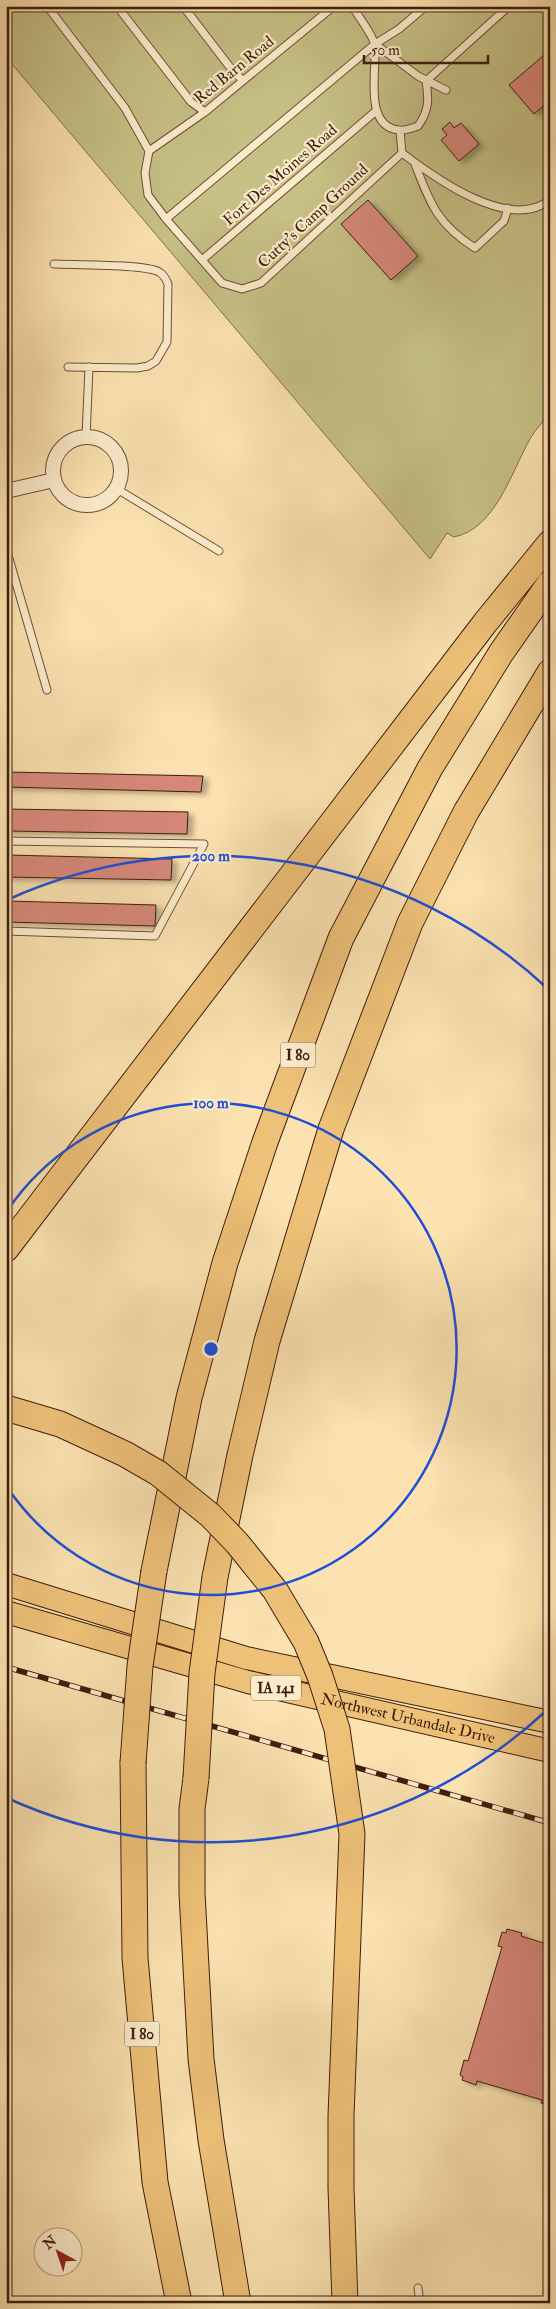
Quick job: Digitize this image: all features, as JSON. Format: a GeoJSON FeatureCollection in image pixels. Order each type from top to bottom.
{"type":"FeatureCollection","features":[{"type":"Feature","properties":{"kind":"highway"},"geometry":{"type":"LineString","coordinates":[[6,1249],[485,623],[550,543]]}},
{"type":"Feature","properties":{"kind":"highway","name":"I 80"},"geometry":{"type":"LineString","coordinates":[[179,2303],[156,2182],[136,1958],[133,1763],[140,1666],[154,1571],[189,1398],[225,1263],[265,1142],[341,938],[430,768],[500,653],[550,584]]}},
{"type":"Feature","properties":{"kind":"highway"},"geometry":{"type":"LineString","coordinates":[[238,2303],[211,2140],[201,2059],[192,1894],[192,1808],[196,1778],[202,1673],[215,1577],[240,1455],[267,1341],[335,1120],[410,924],[466,812],[550,672]]}},
{"type":"Feature","properties":{"kind":"highway"},"geometry":{"type":"LineString","coordinates":[[6,1408],[60,1424],[124,1454],[158,1473],[210,1515],[237,1543],[275,1590],[306,1642],[320,1676],[338,1729],[352,1834],[341,2116],[341,2188],[345,2303]]}},
{"type":"Feature","properties":{"kind":"highway","name":"Northwest Urbandale Drive"},"geometry":{"type":"LineString","coordinates":[[6,1584],[246,1658],[550,1722]]}},
{"type":"Feature","properties":{"kind":"highway","name":"Northwest Urbandale Drive"},"geometry":{"type":"LineString","coordinates":[[6,1612],[248,1682],[550,1751]]}},
{"type":"Feature","properties":{"kind":"street"},"geometry":{"type":"LineString","coordinates":[[86,437],[104,441],[117,454],[122,472],[116,489],[109,498],[99,504],[88,506],[77,504],[67,499],[59,490],[54,480],[54,465],[60,451],[71,441],[86,437]]}},
{"type":"Feature","properties":{"kind":"street"},"geometry":{"type":"LineString","coordinates":[[6,491],[54,480]]}},
{"type":"Feature","properties":{"kind":"lane"},"geometry":{"type":"LineString","coordinates":[[47,6],[125,108],[149,151]]}},
{"type":"Feature","properties":{"kind":"lane"},"geometry":{"type":"LineString","coordinates":[[117,6],[191,102],[204,112]]}},
{"type":"Feature","properties":{"kind":"lane"},"geometry":{"type":"LineString","coordinates":[[183,6],[229,66],[243,80]]}},
{"type":"Feature","properties":{"kind":"lane","name":"Red Barn Road"},"geometry":{"type":"LineString","coordinates":[[149,151],[204,112],[334,6]]}},
{"type":"Feature","properties":{"kind":"lane"},"geometry":{"type":"LineString","coordinates":[[352,6],[375,44],[426,81],[446,90]]}},
{"type":"Feature","properties":{"kind":"lane"},"geometry":{"type":"LineString","coordinates":[[166,219],[375,44],[398,29],[426,6]]}},
{"type":"Feature","properties":{"kind":"lane"},"geometry":{"type":"LineString","coordinates":[[426,81],[509,6]]}},
{"type":"Feature","properties":{"kind":"lane"},"geometry":{"type":"LineString","coordinates":[[375,44],[373,79],[376,110],[388,127],[400,130],[418,126],[425,116],[429,100],[426,81]]}},
{"type":"Feature","properties":{"kind":"lane","name":"Fort Des Moines Road"},"geometry":{"type":"LineString","coordinates":[[202,260],[376,110]]}},
{"type":"Feature","properties":{"kind":"lane"},"geometry":{"type":"LineString","coordinates":[[400,130],[402,153],[441,181],[494,207],[532,209],[550,200]]}},
{"type":"Feature","properties":{"kind":"lane","name":"Cutty's Camp Ground"},"geometry":{"type":"LineString","coordinates":[[149,151],[145,173],[148,195],[166,219],[222,283],[242,289],[261,283],[402,153]]}},
{"type":"Feature","properties":{"kind":"lane"},"geometry":{"type":"LineString","coordinates":[[415,163],[432,207],[447,226],[475,248],[504,221],[508,208]]}},
{"type":"Feature","properties":{"kind":"lane"},"geometry":{"type":"LineString","coordinates":[[54,264],[143,268],[158,271],[166,279],[167,342],[160,356],[148,366],[68,368]]}},
{"type":"Feature","properties":{"kind":"lane"},"geometry":{"type":"LineString","coordinates":[[86,437],[90,367]]}},
{"type":"Feature","properties":{"kind":"lane"},"geometry":{"type":"LineString","coordinates":[[116,489],[219,551]]}},
{"type":"Feature","properties":{"kind":"lane"},"geometry":{"type":"LineString","coordinates":[[6,548],[47,690]]}},
{"type":"Feature","properties":{"kind":"lane"},"geometry":{"type":"LineString","coordinates":[[6,841],[204,844],[155,936],[6,931]]}},
{"type":"Feature","properties":{"kind":"lane"},"geometry":{"type":"LineString","coordinates":[[418,2288],[420,2303]]}},
{"type":"Feature","properties":{"kind":"shaded area"},"geometry":{"type":"Polygon","coordinates":[[[6,6],[550,6],[550,413],[531,437],[500,498],[491,512],[480,523],[468,532],[454,537],[447,533],[430,559],[6,57],[6,6]]]}},
{"type":"Feature","properties":{"kind":"building"},"geometry":{"type":"Polygon","coordinates":[[[550,50],[550,100],[534,114],[509,85],[550,50]]]}},
{"type":"Feature","properties":{"kind":"building"},"geometry":{"type":"Polygon","coordinates":[[[450,122],[454,128],[461,123],[479,144],[459,161],[441,140],[447,135],[442,129],[450,122]]]}},
{"type":"Feature","properties":{"kind":"building"},"geometry":{"type":"Polygon","coordinates":[[[368,200],[418,256],[391,280],[341,224],[368,200]]]}},
{"type":"Feature","properties":{"kind":"building"},"geometry":{"type":"Polygon","coordinates":[[[6,772],[203,776],[201,792],[6,787],[6,772]]]}},
{"type":"Feature","properties":{"kind":"building"},"geometry":{"type":"Polygon","coordinates":[[[6,809],[188,812],[187,834],[6,831],[6,809]]]}},
{"type":"Feature","properties":{"kind":"building"},"geometry":{"type":"Polygon","coordinates":[[[6,855],[172,859],[171,880],[6,877],[6,855]]]}},
{"type":"Feature","properties":{"kind":"building"},"geometry":{"type":"Polygon","coordinates":[[[6,901],[156,905],[155,926],[6,922],[6,901]]]}},
{"type":"Feature","properties":{"kind":"building"},"geometry":{"type":"Polygon","coordinates":[[[507,1929],[522,1933],[521,1936],[550,1945],[550,2106],[541,2103],[542,2100],[477,2081],[476,2085],[462,2080],[463,2077],[460,2075],[464,2060],[468,2061],[502,1947],[498,1946],[502,1932],[506,1933],[507,1929]]]}},
{"type":"Feature","properties":{"kind":"railway"},"geometry":{"type":"LineString","coordinates":[[6,1667],[550,1823]]}}]}
